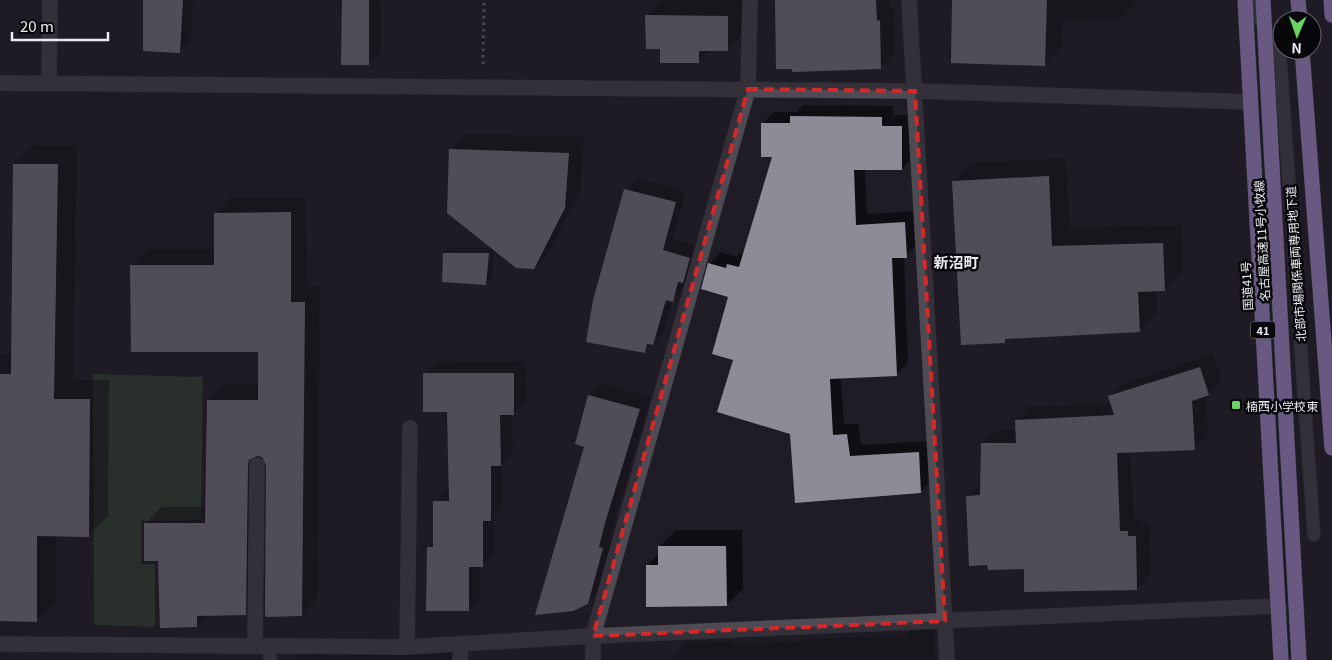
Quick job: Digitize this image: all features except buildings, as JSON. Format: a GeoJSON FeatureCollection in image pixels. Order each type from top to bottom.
{"type":"FeatureCollection","features":[{"type":"Feature","properties":{"kind":"highway","name":"国道41号"},"geometry":{"type":"LineString","coordinates":[[1245,0],[1281,660]]}},
{"type":"Feature","properties":{"kind":"highway","name":"名古屋高速11号小牧線"},"geometry":{"type":"LineString","coordinates":[[1263,0],[1299,660]]}},
{"type":"Feature","properties":{"kind":"highway"},"geometry":{"type":"LineString","coordinates":[[1331,0],[1332,15]]}},
{"type":"Feature","properties":{"kind":"highway"},"geometry":{"type":"LineString","coordinates":[[1303,60],[1332,448]]}},
{"type":"Feature","properties":{"kind":"street"},"geometry":{"type":"LineString","coordinates":[[49,83],[50,0]]}},
{"type":"Feature","properties":{"kind":"street"},"geometry":{"type":"LineString","coordinates":[[593,660],[593,636],[748,89],[750,0]]}},
{"type":"Feature","properties":{"kind":"street"},"geometry":{"type":"LineString","coordinates":[[909,0],[947,660]]}},
{"type":"Feature","properties":{"kind":"street"},"geometry":{"type":"LineString","coordinates":[[0,83],[914,91],[1251,102]]}},
{"type":"Feature","properties":{"kind":"street"},"geometry":{"type":"LineString","coordinates":[[407,647],[410,428]]}},
{"type":"Feature","properties":{"kind":"street"},"geometry":{"type":"LineString","coordinates":[[257,465],[265,651]]}},
{"type":"Feature","properties":{"kind":"street"},"geometry":{"type":"LineString","coordinates":[[0,644],[265,651],[407,647],[593,636],[1279,606]]}},
{"type":"Feature","properties":{"kind":"street"},"geometry":{"type":"LineString","coordinates":[[460,660],[461,644]]}},
{"type":"Feature","properties":{"kind":"lane","name":"北部市場関係車両専用地下道"},"geometry":{"type":"LineString","coordinates":[[1250,0],[1280,56],[1314,535]]}},
{"type":"Feature","properties":{"kind":"path"},"geometry":{"type":"LineString","coordinates":[[483,87],[484,0]]}},
{"type":"Feature","properties":{"kind":"highlighted area"},"geometry":{"type":"Polygon","coordinates":[[[748,89],[915,91],[945,621],[593,636],[748,89]]]}},
{"type":"Feature","properties":{"kind":"green space"},"geometry":{"type":"Polygon","coordinates":[[[93,374],[203,377],[201,520],[141,521],[141,564],[155,564],[155,627],[94,625],[93,374]]]}},
{"type":"Feature","properties":{"kind":"place","name":"楠西小学校東"},"geometry":{"type":"Point","coordinates":[1236,405]}},
{"type":"Feature","properties":{"kind":"district","name":"新沼町"},"geometry":{"type":"Point","coordinates":[956,261]}}]}
